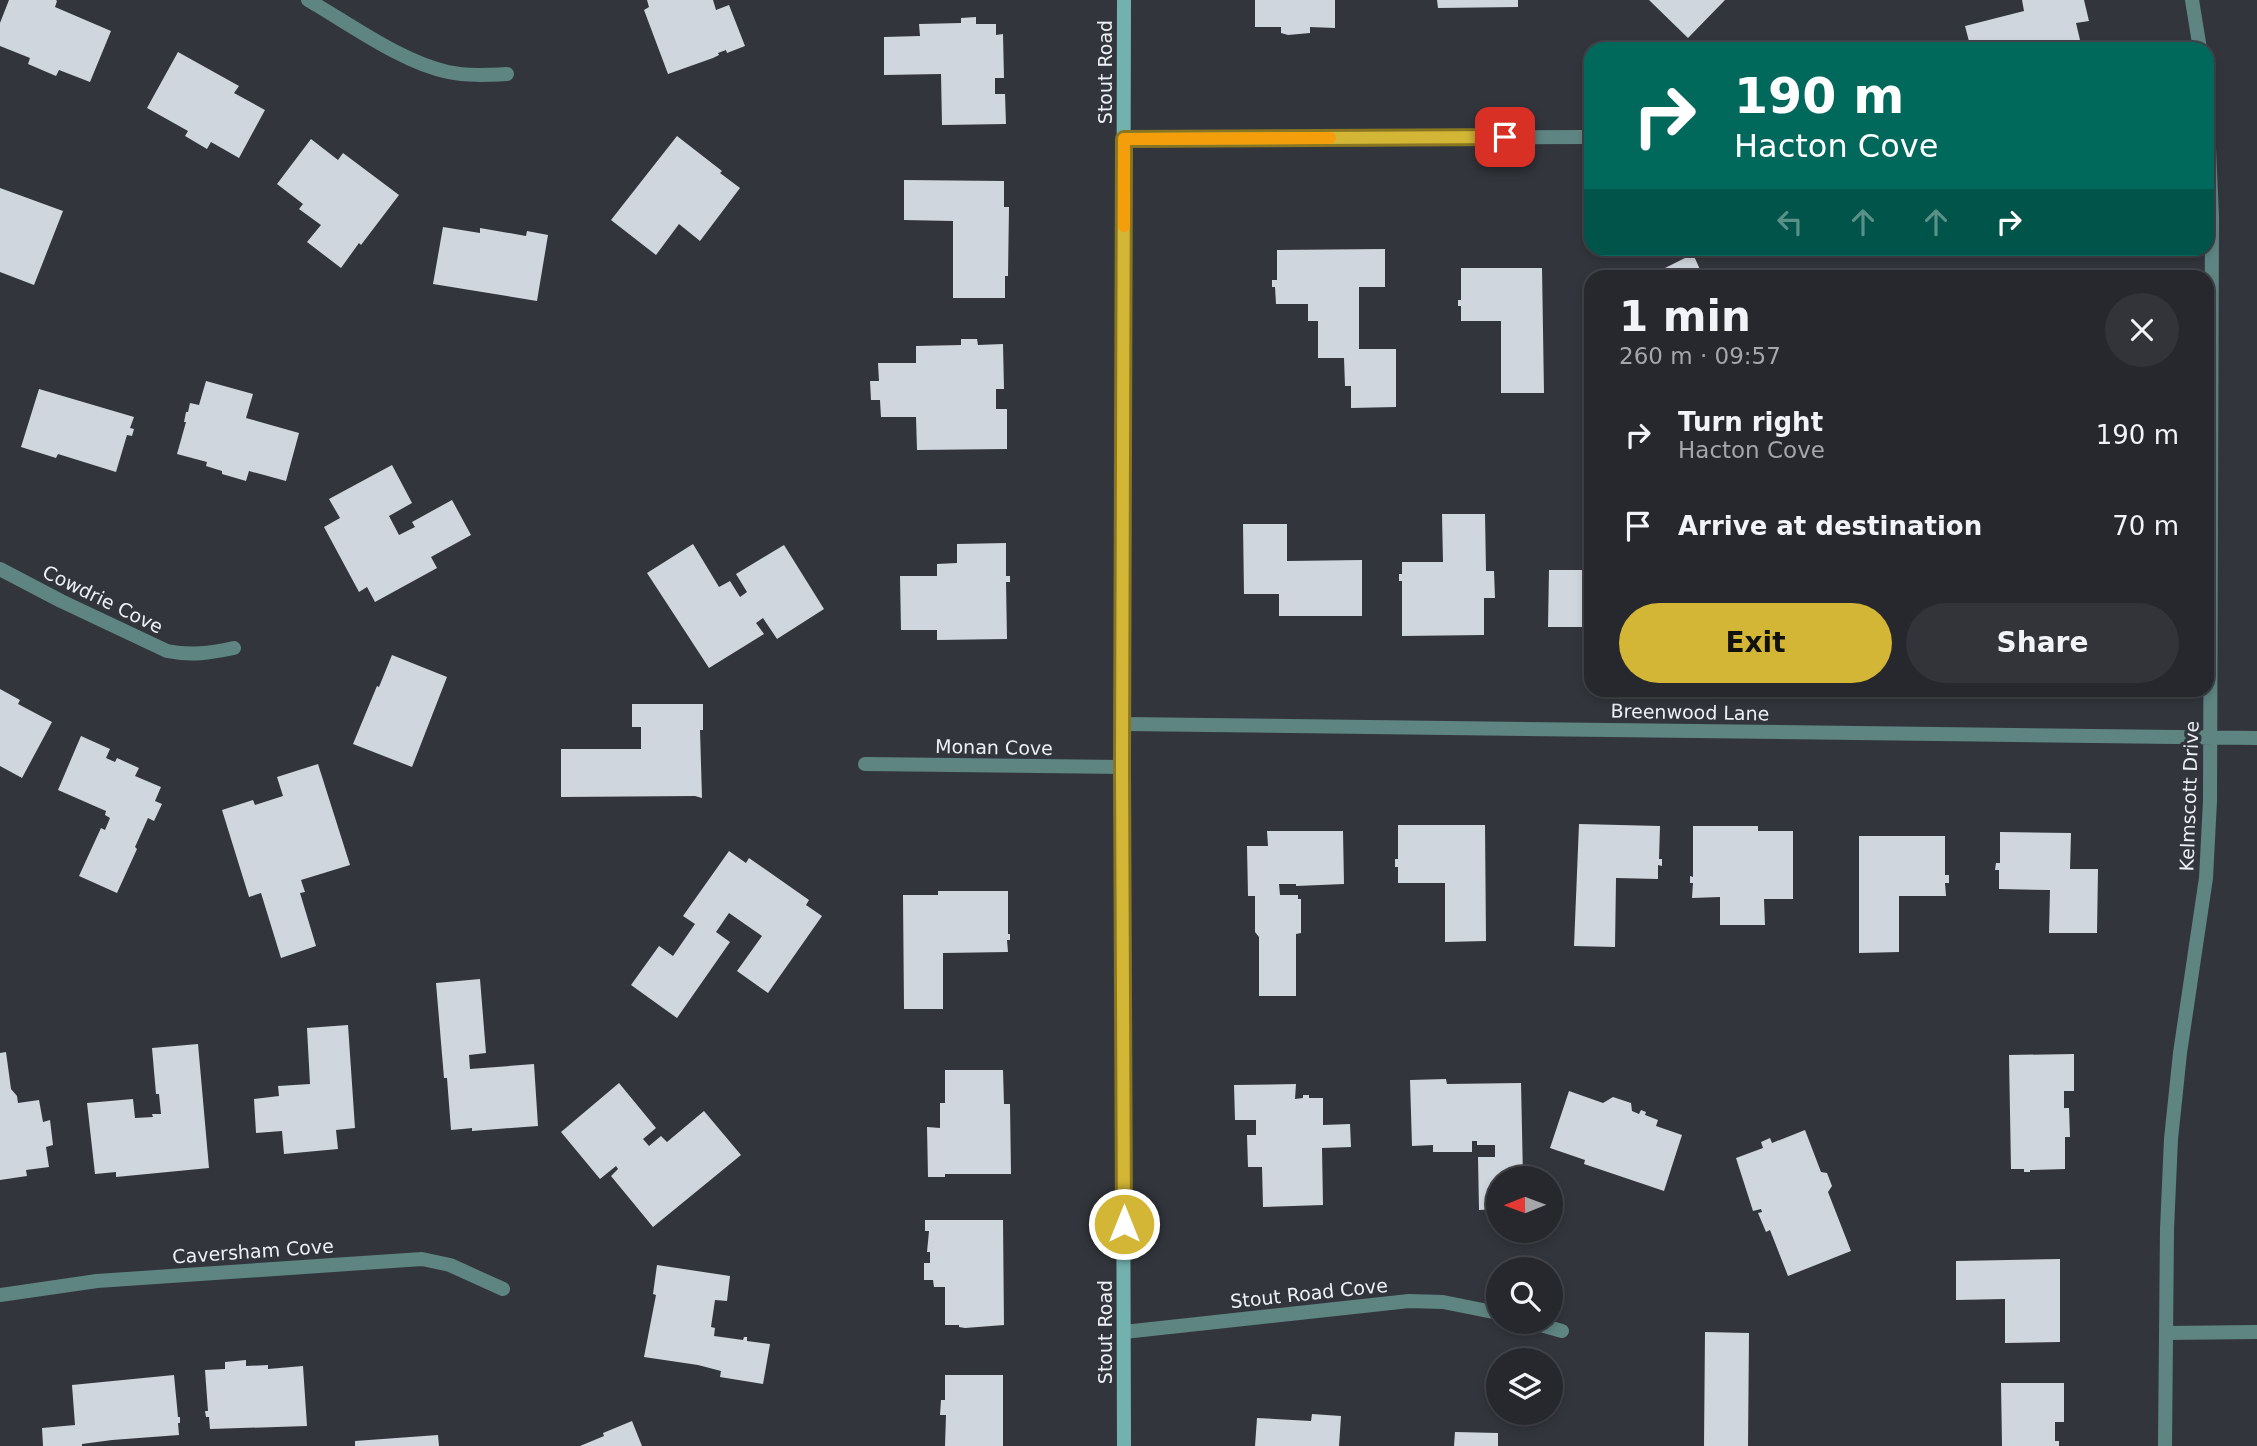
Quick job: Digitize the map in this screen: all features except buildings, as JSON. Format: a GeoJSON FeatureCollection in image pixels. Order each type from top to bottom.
{"type":"FeatureCollection","features":[{"type":"Feature","properties":{"kind":"street"},"geometry":{"type":"LineString","coordinates":[[308,0],[418,61],[447,72],[507,74]]}},
{"type":"Feature","properties":{"kind":"street","name":"Stout Road"},"geometry":{"type":"LineString","coordinates":[[1124,0],[1124,1446]]}},
{"type":"Feature","properties":{"kind":"street"},"geometry":{"type":"LineString","coordinates":[[2192,0],[2199,42]]}},
{"type":"Feature","properties":{"kind":"street"},"geometry":{"type":"LineString","coordinates":[[1124,139],[1584,137]]}},
{"type":"Feature","properties":{"kind":"street","name":"Cowdrie Cove"},"geometry":{"type":"LineString","coordinates":[[0,569],[109,625],[167,651],[204,655],[234,648]]}},
{"type":"Feature","properties":{"kind":"street","name":"Kelmscott Drive"},"geometry":{"type":"LineString","coordinates":[[2165,1446],[2171,1139],[2180,1053],[2206,878],[2211,697]]}},
{"type":"Feature","properties":{"kind":"street","name":"Breenwood Lane"},"geometry":{"type":"LineString","coordinates":[[1123,724],[2257,738]]}},
{"type":"Feature","properties":{"kind":"street","name":"Monan Cove"},"geometry":{"type":"LineString","coordinates":[[865,764],[1122,767]]}},
{"type":"Feature","properties":{"kind":"street","name":"Caversham Cove"},"geometry":{"type":"LineString","coordinates":[[0,1295],[97,1281],[422,1259],[450,1265],[503,1289]]}},
{"type":"Feature","properties":{"kind":"street","name":"Stout Road Cove"},"geometry":{"type":"LineString","coordinates":[[1124,1332],[1409,1301],[1443,1302],[1486,1311]]}},
{"type":"Feature","properties":{"kind":"street"},"geometry":{"type":"LineString","coordinates":[[2166,1333],[2257,1332]]}},
{"type":"Feature","properties":{"kind":"slow traffic"},"geometry":{"type":"LineString","coordinates":[[1124,226],[1124,139],[1330,138]]}},
{"type":"Feature","properties":{"kind":"route"},"geometry":{"type":"LineString","coordinates":[[1124,1224],[1124,139],[1505,137]]}}]}
